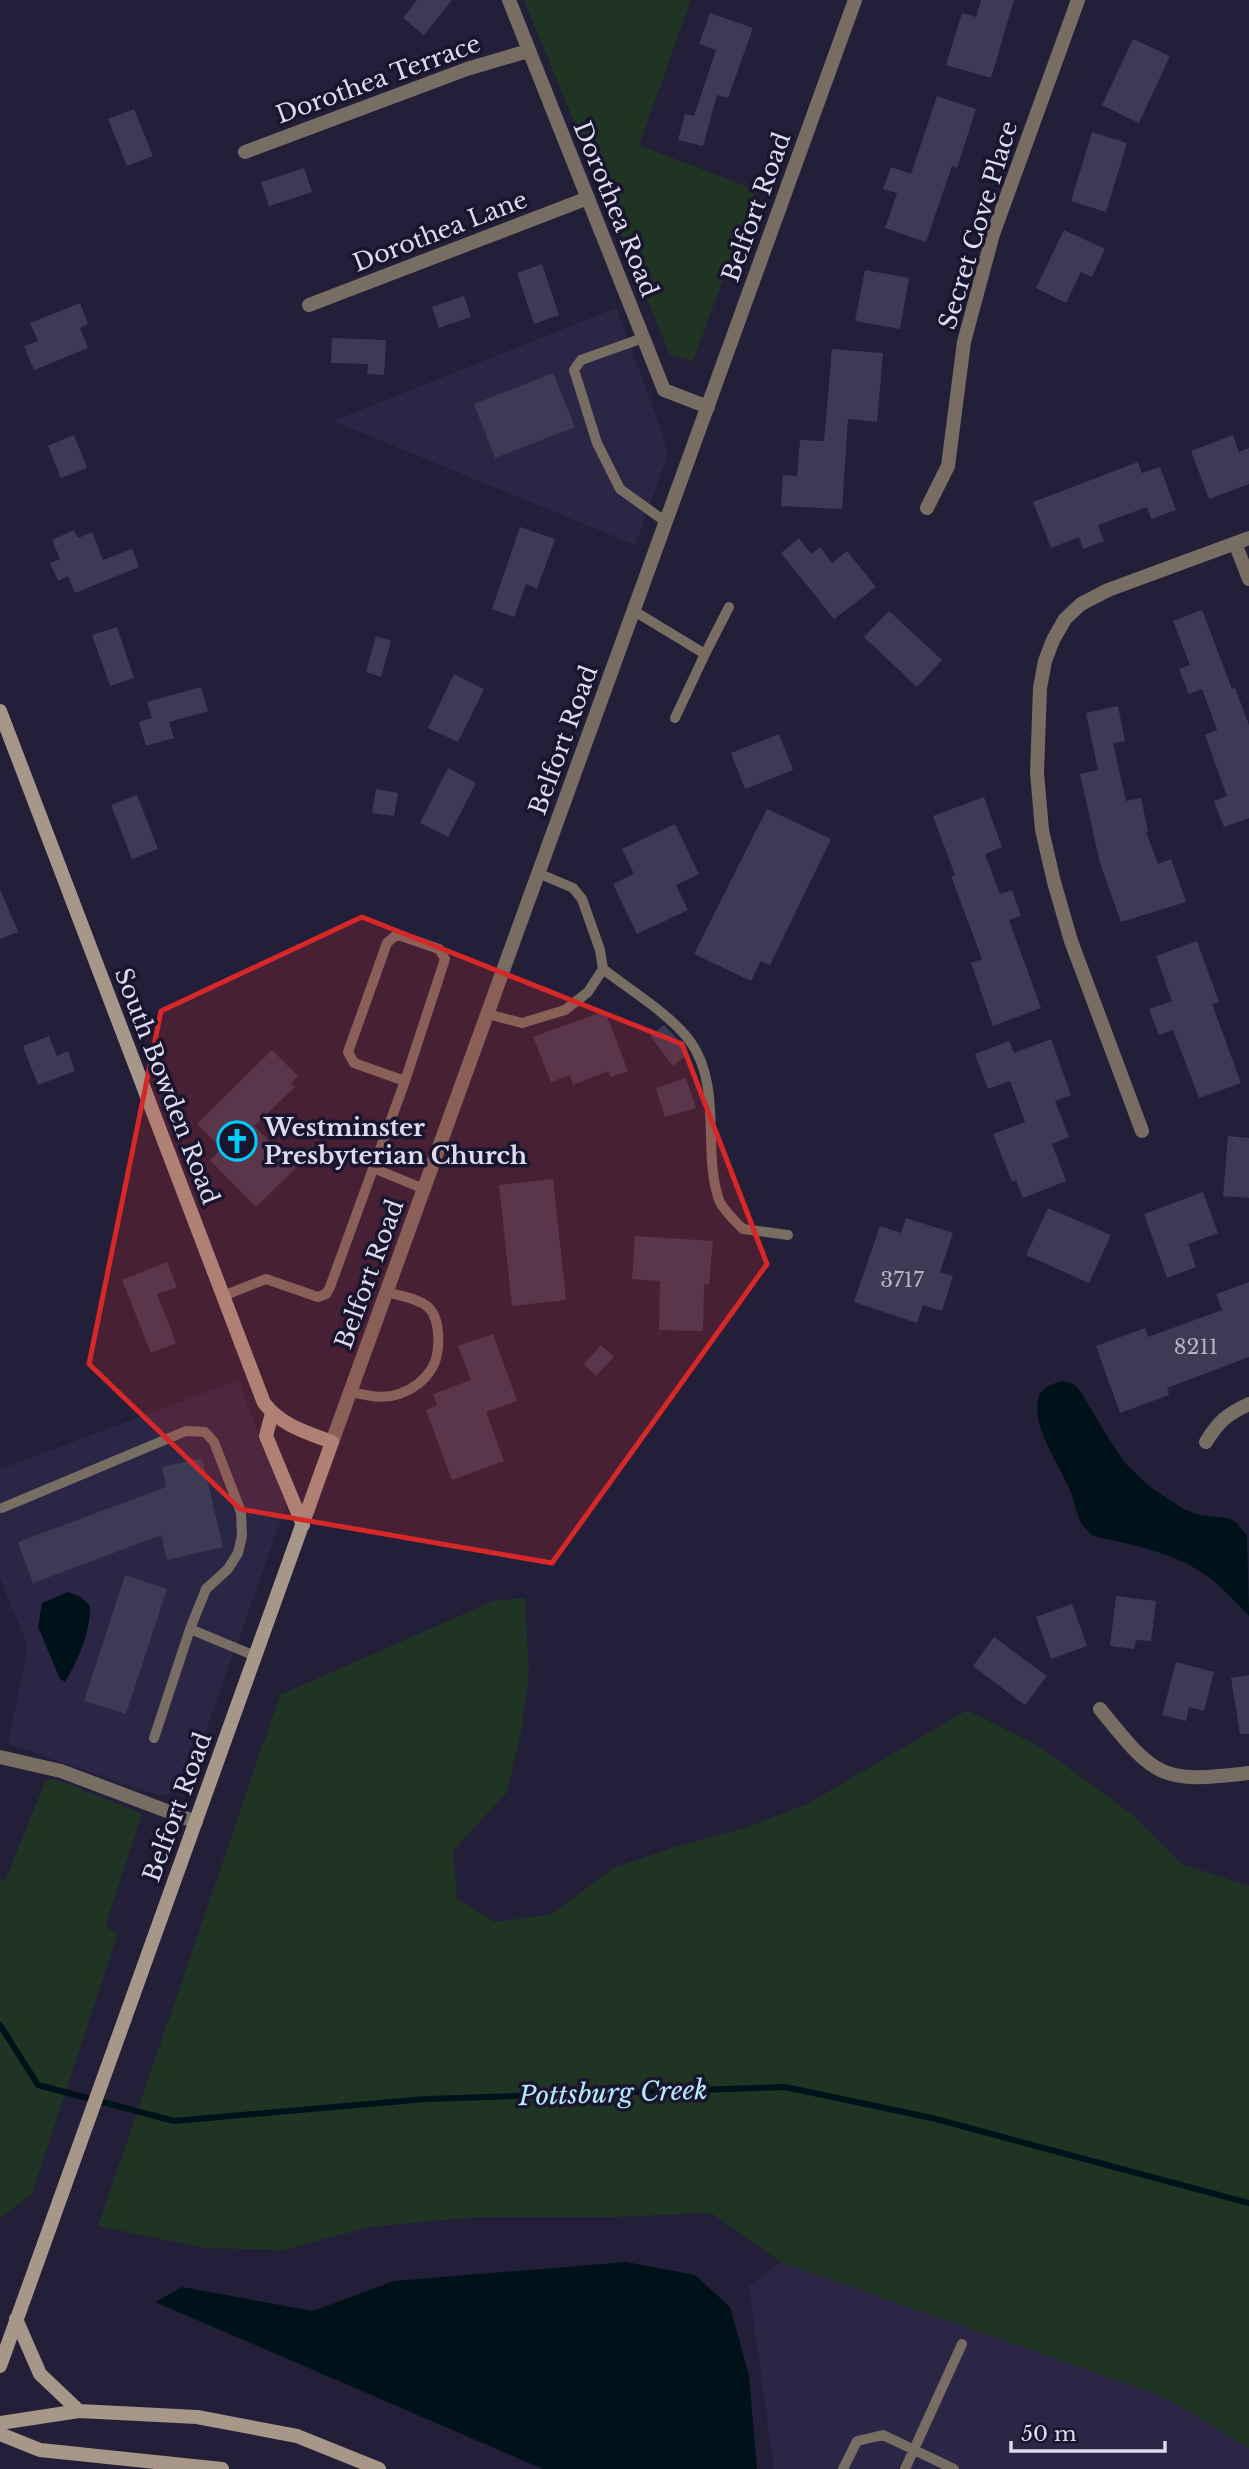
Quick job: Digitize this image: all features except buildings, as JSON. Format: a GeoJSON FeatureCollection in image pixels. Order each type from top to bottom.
{"type":"FeatureCollection","features":[{"type":"Feature","properties":{"kind":"main road","name":"South Bowden Road"},"geometry":{"type":"LineString","coordinates":[[0,711],[264,1403],[272,1413]]}},
{"type":"Feature","properties":{"kind":"main road"},"geometry":{"type":"LineString","coordinates":[[303,1524],[266,1436],[272,1413],[290,1427],[332,1442]]}},
{"type":"Feature","properties":{"kind":"main road","name":"Belfort Road"},"geometry":{"type":"LineString","coordinates":[[0,2366],[332,1442]]}},
{"type":"Feature","properties":{"kind":"main road"},"geometry":{"type":"LineString","coordinates":[[16,2319],[40,2374],[79,2411]]}},
{"type":"Feature","properties":{"kind":"main road"},"geometry":{"type":"LineString","coordinates":[[0,2423],[79,2411],[197,2417],[297,2436],[379,2469]]}},
{"type":"Feature","properties":{"kind":"main road"},"geometry":{"type":"LineString","coordinates":[[0,2434],[40,2450],[222,2469]]}},
{"type":"Feature","properties":{"kind":"street","name":"Dorothea Road"},"geometry":{"type":"LineString","coordinates":[[509,0],[664,390],[708,407]]}},
{"type":"Feature","properties":{"kind":"street","name":"Belfort Road"},"geometry":{"type":"LineString","coordinates":[[332,1442],[855,0]]}},
{"type":"Feature","properties":{"kind":"street","name":"Secret Cove Place"},"geometry":{"type":"LineString","coordinates":[[927,508],[948,466],[964,342],[993,234],[1078,0]]}},
{"type":"Feature","properties":{"kind":"street","name":"Dorothea Terrace"},"geometry":{"type":"LineString","coordinates":[[245,152],[467,69],[528,51]]}},
{"type":"Feature","properties":{"kind":"street","name":"Dorothea Lane"},"geometry":{"type":"LineString","coordinates":[[309,306],[588,198]]}},
{"type":"Feature","properties":{"kind":"street"},"geometry":{"type":"LineString","coordinates":[[1142,1132],[1071,941],[1042,830],[1037,773],[1040,688],[1045,661],[1053,639],[1065,619],[1081,604],[1108,590],[1242,541],[1249,579]]}},
{"type":"Feature","properties":{"kind":"street"},"geometry":{"type":"LineString","coordinates":[[1206,1442],[1217,1423],[1249,1404]]}},
{"type":"Feature","properties":{"kind":"street"},"geometry":{"type":"LineString","coordinates":[[1100,1709],[1143,1760],[1164,1774],[1185,1778],[1249,1773]]}},
{"type":"Feature","properties":{"kind":"street"},"geometry":{"type":"LineString","coordinates":[[0,1757],[61,1771],[196,1822]]}},
{"type":"Feature","properties":{"kind":"lane"},"geometry":{"type":"LineString","coordinates":[[643,338],[581,360],[574,370],[597,443],[620,489],[666,522]]}},
{"type":"Feature","properties":{"kind":"lane"},"geometry":{"type":"LineString","coordinates":[[675,718],[729,607]]}},
{"type":"Feature","properties":{"kind":"lane"},"geometry":{"type":"LineString","coordinates":[[634,611],[705,654]]}},
{"type":"Feature","properties":{"kind":"lane"},"geometry":{"type":"LineString","coordinates":[[487,1014],[522,1023],[565,1010],[588,992],[603,969],[600,950],[582,899],[573,888],[538,873]]}},
{"type":"Feature","properties":{"kind":"lane"},"geometry":{"type":"LineString","coordinates":[[223,1296],[266,1279],[318,1297],[326,1294],[405,1081],[445,958],[439,949],[395,936],[387,943],[348,1052],[354,1063],[405,1081]]}},
{"type":"Feature","properties":{"kind":"lane"},"geometry":{"type":"LineString","coordinates":[[603,969],[669,1020],[690,1042],[710,1098],[720,1202],[743,1229],[784,1234]]}},
{"type":"Feature","properties":{"kind":"lane"},"geometry":{"type":"LineString","coordinates":[[373,1168],[424,1189]]}},
{"type":"Feature","properties":{"kind":"lane"},"geometry":{"type":"LineString","coordinates":[[351,1392],[382,1398],[399,1394],[420,1383],[434,1366],[439,1333],[433,1312],[425,1304],[387,1292]]}},
{"type":"Feature","properties":{"kind":"lane"},"geometry":{"type":"LineString","coordinates":[[2,1507],[186,1431],[205,1433],[214,1442],[241,1512],[242,1536],[238,1553],[228,1569],[206,1589],[154,1738]]}},
{"type":"Feature","properties":{"kind":"lane"},"geometry":{"type":"LineString","coordinates":[[190,1629],[255,1656]]}},
{"type":"Feature","properties":{"kind":"lane"},"geometry":{"type":"LineString","coordinates":[[905,2469],[962,2344]]}},
{"type":"Feature","properties":{"kind":"lane"},"geometry":{"type":"LineString","coordinates":[[843,2469],[857,2441],[883,2435],[954,2469]]}},
{"type":"Feature","properties":{"kind":"highlighted area"},"geometry":{"type":"Polygon","coordinates":[[[362,917],[682,1044],[767,1264],[552,1563],[240,1509],[89,1364],[161,1011],[362,917]]]}},
{"type":"Feature","properties":{"kind":"shaded area"},"geometry":{"type":"Polygon","coordinates":[[[616,308],[666,443],[667,458],[635,545],[333,421],[616,308]]]}},
{"type":"Feature","properties":{"kind":"shaded area"},"geometry":{"type":"Polygon","coordinates":[[[238,1380],[286,1506],[188,1781],[179,1791],[160,1796],[8,1744],[28,1647],[0,1578],[0,1469],[238,1380]]]}},
{"type":"Feature","properties":{"kind":"shaded area"},"geometry":{"type":"Polygon","coordinates":[[[1062,1381],[1074,1384],[1081,1392],[1126,1464],[1149,1486],[1182,1508],[1199,1515],[1228,1518],[1237,1523],[1247,1536],[1249,1616],[1215,1582],[1197,1569],[1154,1551],[1093,1536],[1084,1527],[1043,1435],[1037,1411],[1041,1392],[1062,1381]]]}},
{"type":"Feature","properties":{"kind":"shaded area"},"geometry":{"type":"Polygon","coordinates":[[[68,1592],[81,1597],[90,1606],[90,1616],[83,1646],[65,1682],[60,1679],[38,1627],[42,1603],[68,1592]]]}},
{"type":"Feature","properties":{"kind":"shaded area"},"geometry":{"type":"Polygon","coordinates":[[[626,2262],[695,2275],[730,2307],[749,2375],[757,2469],[543,2469],[155,2302],[182,2287],[313,2311],[394,2281],[626,2262]]]}},
{"type":"Feature","properties":{"kind":"shaded area"},"geometry":{"type":"Polygon","coordinates":[[[781,2262],[1164,2397],[1249,2448],[1249,2469],[774,2469],[749,2286],[781,2262]]]}},
{"type":"Feature","properties":{"kind":"green space"},"geometry":{"type":"Polygon","coordinates":[[[524,0],[691,0],[639,145],[756,190],[693,361],[670,355],[524,0]]]}},
{"type":"Feature","properties":{"kind":"green space"},"geometry":{"type":"Polygon","coordinates":[[[525,1598],[529,1674],[521,1732],[507,1792],[453,1851],[457,1899],[495,1922],[552,1914],[613,1868],[748,1827],[809,1803],[967,1710],[1040,1747],[1133,1815],[1182,1864],[1249,1886],[1249,2448],[1164,2397],[781,2262],[711,2213],[615,2217],[477,2217],[369,2227],[284,2250],[205,2248],[98,2226],[280,1695],[493,1601],[525,1598]]]}},
{"type":"Feature","properties":{"kind":"green space"},"geometry":{"type":"Polygon","coordinates":[[[46,1780],[58,1780],[142,1814],[105,1927],[118,1933],[32,2194],[0,2218],[0,1879],[5,1881],[46,1780]]]}},
{"type":"Feature","properties":{"kind":"waterway","name":"Pottsburg Creek"},"geometry":{"type":"LineString","coordinates":[[0,2025],[38,2085],[174,2121],[426,2099],[785,2087],[932,2118],[1249,2203]]}},
{"type":"Feature","properties":{"kind":"place","name":"Westminster Presbyterian Church"},"geometry":{"type":"Point","coordinates":[237,1141]}}]}
